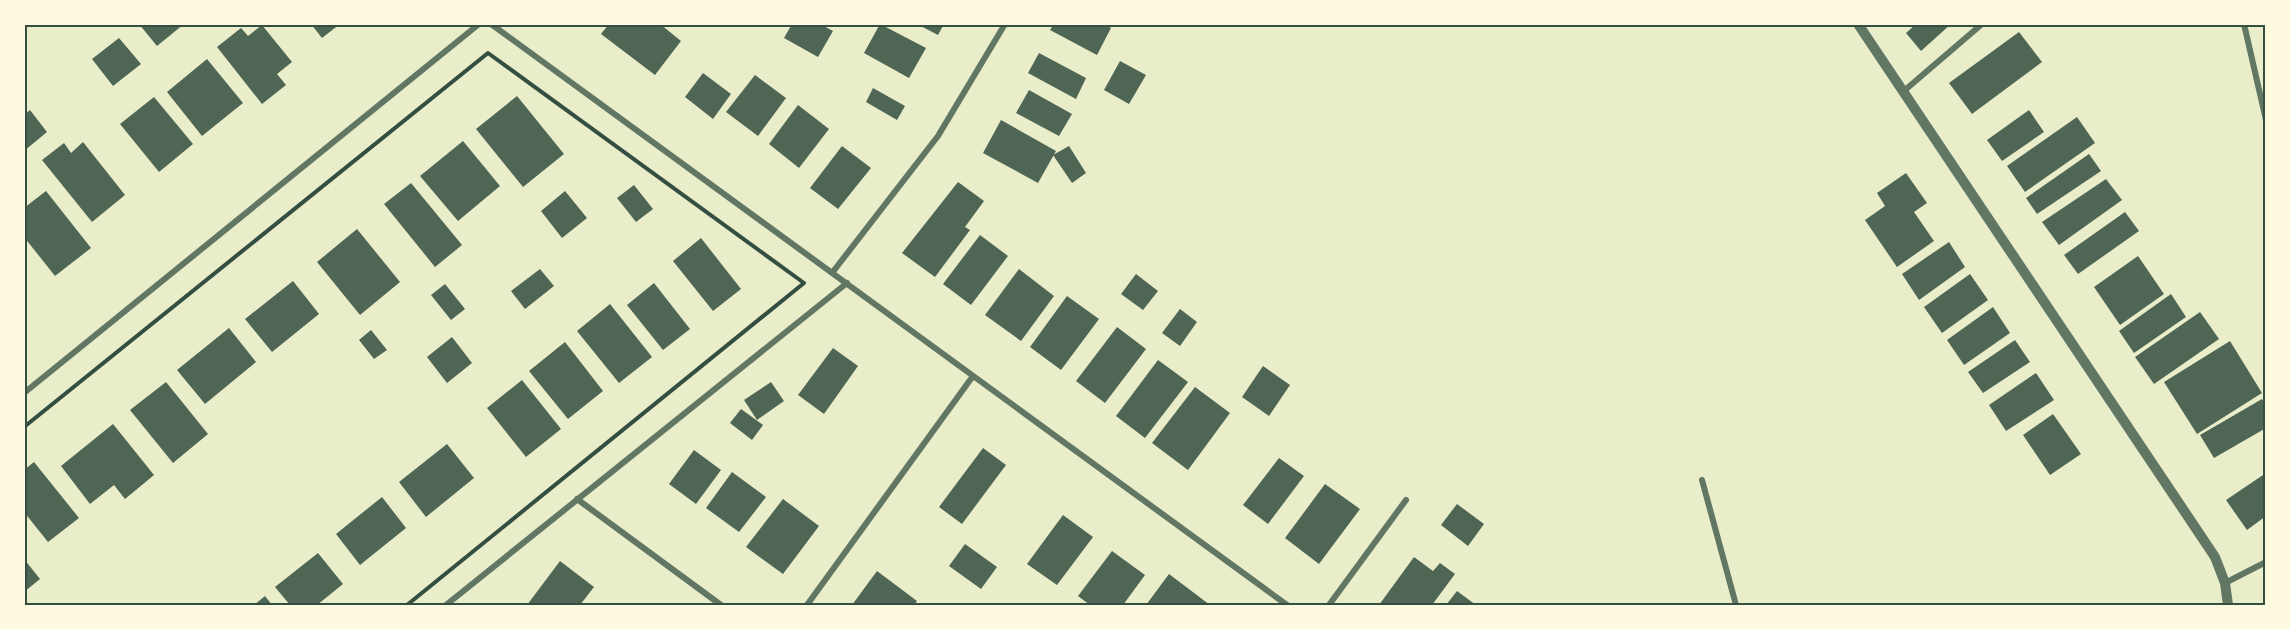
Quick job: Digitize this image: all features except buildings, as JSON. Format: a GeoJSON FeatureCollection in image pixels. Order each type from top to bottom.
{"type":"FeatureCollection","features":[{"type":"Feature","properties":{"kind":"street"},"geometry":{"type":"LineString","coordinates":[[24,393],[479,24]]}},
{"type":"Feature","properties":{"kind":"street"},"geometry":{"type":"LineString","coordinates":[[491,24],[1287,605]]}},
{"type":"Feature","properties":{"kind":"street"},"geometry":{"type":"LineString","coordinates":[[832,273],[938,136],[1005,24]]}},
{"type":"Feature","properties":{"kind":"street"},"geometry":{"type":"LineString","coordinates":[[1858,24],[1905,90],[2215,557],[2225,584],[2228,605]]}},
{"type":"Feature","properties":{"kind":"street"},"geometry":{"type":"LineString","coordinates":[[1905,90],[1982,24]]}},
{"type":"Feature","properties":{"kind":"street"},"geometry":{"type":"LineString","coordinates":[[2244,24],[2266,120]]}},
{"type":"Feature","properties":{"kind":"street"},"geometry":{"type":"LineString","coordinates":[[446,605],[847,283]]}},
{"type":"Feature","properties":{"kind":"street"},"geometry":{"type":"LineString","coordinates":[[807,605],[973,376]]}},
{"type":"Feature","properties":{"kind":"street"},"geometry":{"type":"LineString","coordinates":[[1702,480],[1736,605]]}},
{"type":"Feature","properties":{"kind":"street"},"geometry":{"type":"LineString","coordinates":[[577,499],[721,605]]}},
{"type":"Feature","properties":{"kind":"street"},"geometry":{"type":"LineString","coordinates":[[1329,605],[1406,500]]}},
{"type":"Feature","properties":{"kind":"street"},"geometry":{"type":"LineString","coordinates":[[2225,584],[2266,562]]}},
{"type":"Feature","properties":{"kind":"path"},"geometry":{"type":"LineString","coordinates":[[24,427],[488,53],[804,283],[407,605]]}}]}
